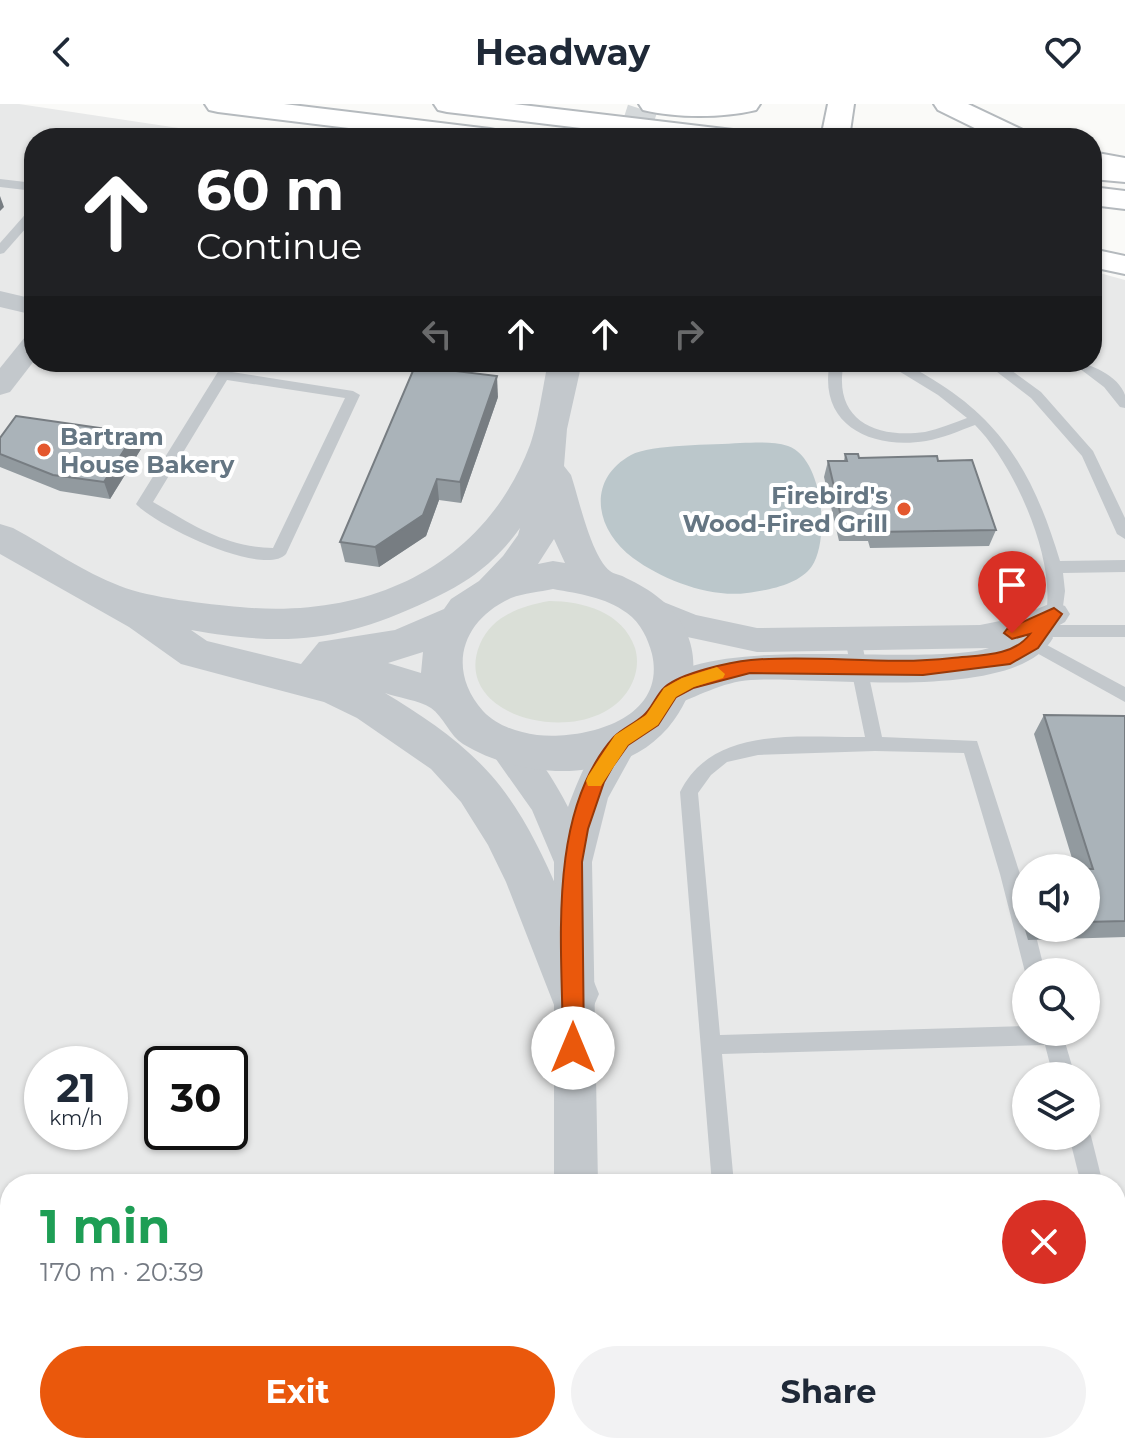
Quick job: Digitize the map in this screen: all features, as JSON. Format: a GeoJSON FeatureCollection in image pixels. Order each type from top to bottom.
{"type":"FeatureCollection","features":[{"type":"Feature","properties":{"kind":"main road"},"geometry":{"type":"LineString","coordinates":[[218,104],[416,128]]}},
{"type":"Feature","properties":{"kind":"main road"},"geometry":{"type":"LineString","coordinates":[[447,104],[649,128]]}},
{"type":"Feature","properties":{"kind":"main road"},"geometry":{"type":"LineString","coordinates":[[652,104],[696,107],[747,104]]}},
{"type":"Feature","properties":{"kind":"main road"},"geometry":{"type":"LineString","coordinates":[[837,128],[841,104]]}},
{"type":"Feature","properties":{"kind":"main road"},"geometry":{"type":"LineString","coordinates":[[947,104],[996,128]]}},
{"type":"Feature","properties":{"kind":"main road"},"geometry":{"type":"LineString","coordinates":[[1102,162],[1125,166]]}},
{"type":"Feature","properties":{"kind":"main road"},"geometry":{"type":"LineString","coordinates":[[1102,172],[1125,174]]}},
{"type":"Feature","properties":{"kind":"main road"},"geometry":{"type":"LineString","coordinates":[[1102,197],[1125,200]]}},
{"type":"Feature","properties":{"kind":"main road"},"geometry":{"type":"LineString","coordinates":[[1102,260],[1125,265]]}},
{"type":"Feature","properties":{"kind":"street"},"geometry":{"type":"LineString","coordinates":[[0,299],[24,305]]}},
{"type":"Feature","properties":{"kind":"street"},"geometry":{"type":"LineString","coordinates":[[0,386],[24,356]]}},
{"type":"Feature","properties":{"kind":"street"},"geometry":{"type":"LineString","coordinates":[[563,372],[547,446],[537,537],[517,566],[453,621],[442,642],[439,657],[442,687],[471,727],[504,745],[543,754],[564,755],[604,748],[652,720],[670,693],[675,678],[674,648],[669,634],[651,609]]}},
{"type":"Feature","properties":{"kind":"street"},"geometry":{"type":"LineString","coordinates":[[547,446],[569,529],[577,551],[595,579]]}},
{"type":"Feature","properties":{"kind":"street"},"geometry":{"type":"LineString","coordinates":[[129,609],[287,623],[344,619],[391,602],[445,578],[478,555],[513,508],[547,446]]}},
{"type":"Feature","properties":{"kind":"street"},"geometry":{"type":"LineString","coordinates":[[0,537],[199,644],[374,674],[447,697]]}},
{"type":"Feature","properties":{"kind":"street"},"geometry":{"type":"LineString","coordinates":[[495,588],[534,576],[571,575],[595,579],[624,590],[651,609],[690,626],[732,636],[855,653],[923,668],[974,665],[1010,658],[1043,630]]}},
{"type":"Feature","properties":{"kind":"street"},"geometry":{"type":"LineString","coordinates":[[129,609],[242,646],[318,654],[374,653],[411,642],[453,621]]}},
{"type":"Feature","properties":{"kind":"street"},"geometry":{"type":"LineString","coordinates":[[129,609],[195,653],[335,689],[372,706],[446,757],[477,789],[504,831],[529,880],[574,994]]}},
{"type":"Feature","properties":{"kind":"street"},"geometry":{"type":"LineString","coordinates":[[670,693],[688,682],[750,667],[855,653]]}},
{"type":"Feature","properties":{"kind":"street"},"geometry":{"type":"LineString","coordinates":[[576,1174],[573,862],[579,829],[595,780],[622,740]]}},
{"type":"Feature","properties":{"kind":"street"},"geometry":{"type":"LineString","coordinates":[[504,745],[542,790],[573,862]]}},
{"type":"Feature","properties":{"kind":"lane"},"geometry":{"type":"LineString","coordinates":[[0,183],[24,186]]}},
{"type":"Feature","properties":{"kind":"lane"},"geometry":{"type":"LineString","coordinates":[[0,250],[24,223]]}},
{"type":"Feature","properties":{"kind":"lane"},"geometry":{"type":"LineString","coordinates":[[226,372],[144,504],[206,539],[246,553],[278,554],[353,395],[247,372]]}},
{"type":"Feature","properties":{"kind":"lane"},"geometry":{"type":"LineString","coordinates":[[834,372],[831,380],[837,408],[857,424],[887,436],[920,437],[978,419]]}},
{"type":"Feature","properties":{"kind":"lane"},"geometry":{"type":"LineString","coordinates":[[911,372],[934,384],[978,419],[1014,463],[1056,567],[1059,593],[1043,630]]}},
{"type":"Feature","properties":{"kind":"lane"},"geometry":{"type":"LineString","coordinates":[[1005,372],[1036,395],[1088,454],[1125,534]]}},
{"type":"Feature","properties":{"kind":"lane"},"geometry":{"type":"LineString","coordinates":[[1092,372],[1109,384],[1125,404]]}},
{"type":"Feature","properties":{"kind":"lane"},"geometry":{"type":"LineString","coordinates":[[1056,567],[1125,566]]}},
{"type":"Feature","properties":{"kind":"lane"},"geometry":{"type":"LineString","coordinates":[[1043,630],[1125,631]]}},
{"type":"Feature","properties":{"kind":"lane"},"geometry":{"type":"LineString","coordinates":[[1043,630],[1125,695]]}},
{"type":"Feature","properties":{"kind":"lane"},"geometry":{"type":"LineString","coordinates":[[855,653],[875,744]]}},
{"type":"Feature","properties":{"kind":"lane"},"geometry":{"type":"LineString","coordinates":[[722,1174],[689,792],[701,771],[728,754],[775,748],[875,744],[971,746],[1031,958]]}},
{"type":"Feature","properties":{"kind":"lane"},"geometry":{"type":"LineString","coordinates":[[709,1045],[1012,1035]]}},
{"type":"Feature","properties":{"kind":"lane"},"geometry":{"type":"LineString","coordinates":[[1084,1150],[1090,1174]]}},
{"type":"Feature","properties":{"kind":"shaded area"},"geometry":{"type":"Polygon","coordinates":[[[0,104],[19,104],[179,128],[24,128],[24,372],[1102,372],[1102,274],[1125,280],[1125,1174],[0,1174],[0,104]]]}},
{"type":"Feature","properties":{"kind":"shaded area"},"geometry":{"type":"Polygon","coordinates":[[[740,443],[788,446],[800,453],[809,466],[816,482],[822,519],[818,554],[806,572],[791,582],[773,588],[747,593],[718,593],[672,580],[620,547],[610,534],[601,505],[607,478],[617,465],[640,451],[740,443]]]}},
{"type":"Feature","properties":{"kind":"shaded area"},"geometry":{"type":"Polygon","coordinates":[[[549,601],[588,606],[611,617],[621,625],[635,648],[636,668],[629,689],[610,708],[585,719],[557,722],[528,719],[503,708],[484,692],[476,670],[480,644],[492,626],[518,609],[549,601]]]}},
{"type":"Feature","properties":{"kind":"building"},"geometry":{"type":"Polygon","coordinates":[[[412,372],[464,372],[497,376],[460,482],[437,479],[423,515],[375,547],[340,542],[412,372]]]}},
{"type":"Feature","properties":{"kind":"building"},"geometry":{"type":"Polygon","coordinates":[[[16,416],[135,433],[104,482],[53,475],[0,454],[0,438],[16,416]]]}},
{"type":"Feature","properties":{"kind":"building","name":"Firebird's Wood-Fired Grill"},"geometry":{"type":"Polygon","coordinates":[[[845,454],[858,454],[859,458],[937,456],[938,461],[972,460],[996,530],[875,532],[873,525],[843,525],[828,461],[847,461],[845,454]]]}},
{"type":"Feature","properties":{"kind":"building"},"geometry":{"type":"Polygon","coordinates":[[[1044,715],[1125,716],[1125,921],[1100,922],[1100,854],[1088,854],[1044,715]]]}},
{"type":"Feature","properties":{"kind":"tunnel"},"geometry":{"type":"LineString","coordinates":[[636,128],[644,104]]}},
{"type":"Feature","properties":{"kind":"slow traffic"},"geometry":{"type":"LineString","coordinates":[[595,781],[622,740],[652,720],[670,693],[688,682],[717,674]]}},
{"type":"Feature","properties":{"kind":"place","name":"Bartram House Bakery"},"geometry":{"type":"Point","coordinates":[44,450]}},
{"type":"Feature","properties":{"kind":"place","name":"Firebird's Wood-Fired Grill"},"geometry":{"type":"Point","coordinates":[904,509]}},
{"type":"Feature","properties":{"kind":"route"},"geometry":{"type":"LineString","coordinates":[[573,1048],[573,862],[579,829],[595,780],[607,761],[622,740],[652,720],[670,693],[688,682],[750,667],[923,668],[974,665],[1010,658],[1032,643],[1054,614],[1032,627],[1012,633]]}}]}
